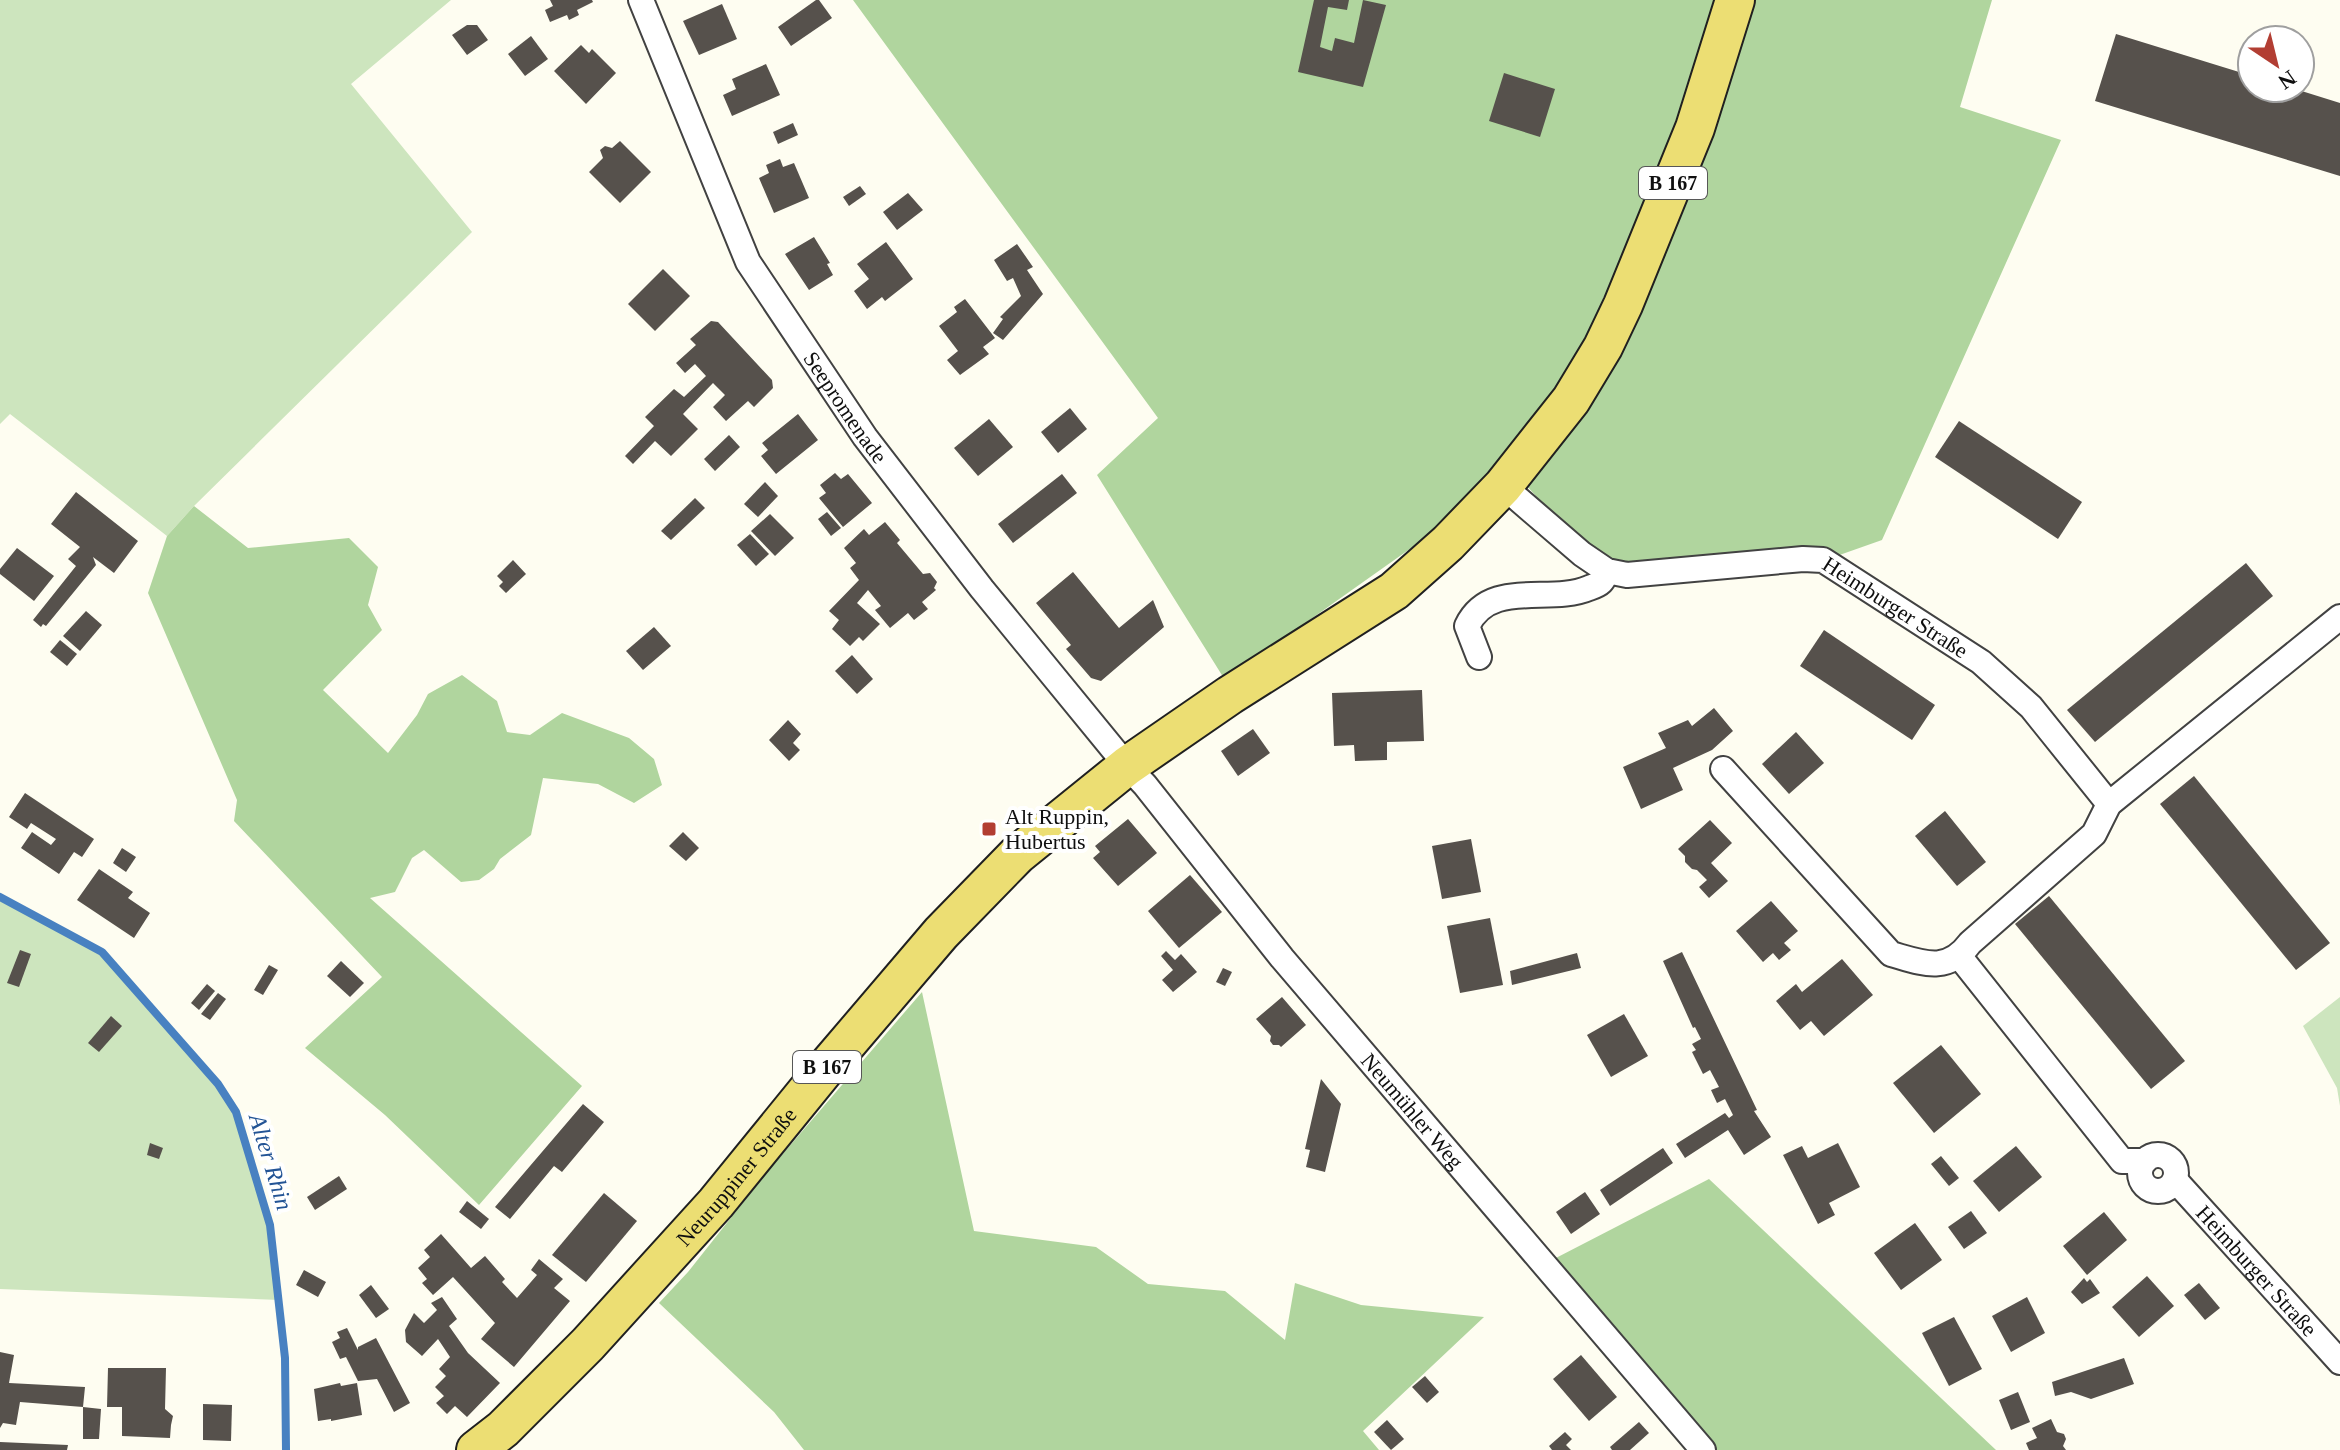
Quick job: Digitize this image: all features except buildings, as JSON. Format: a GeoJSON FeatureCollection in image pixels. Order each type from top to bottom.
{"type":"FeatureCollection","features":[{"type":"Feature","properties":{"kind":"main road","name":"B 167"},"geometry":{"type":"LineString","coordinates":[[1127,766],[1230,695],[1394,591],[1448,543],[1503,486],[1571,400],[1603,347],[1695,128],[1735,0]]}},
{"type":"Feature","properties":{"kind":"main road","name":"Neuruppiner Straße"},"geometry":{"type":"LineString","coordinates":[[476,1450],[503,1429],[588,1344],[716,1203],[941,933],[1017,855],[1127,766]]}},
{"type":"Feature","properties":{"kind":"street","name":"Seepromenade"},"geometry":{"type":"LineString","coordinates":[[641,0],[748,262],[865,437],[982,589],[1127,766]]}},
{"type":"Feature","properties":{"kind":"street"},"geometry":{"type":"LineString","coordinates":[[1479,657],[1467,626],[1472,616],[1488,603],[1509,596],[1579,592],[1600,583],[1607,571],[1550,528],[1503,486]]}},
{"type":"Feature","properties":{"kind":"street","name":"Heimburger Straße"},"geometry":{"type":"LineString","coordinates":[[1607,571],[1627,575],[1803,559],[1823,560],[1981,662],[2031,707],[2109,804]]}},
{"type":"Feature","properties":{"kind":"street"},"geometry":{"type":"LineString","coordinates":[[1723,769],[1891,954],[1931,965],[1960,957],[1970,943],[2094,834],[2109,804],[2340,617]]}},
{"type":"Feature","properties":{"kind":"street","name":"Neumühler Weg"},"geometry":{"type":"LineString","coordinates":[[1127,766],[1320,1003],[1703,1450]]}},
{"type":"Feature","properties":{"kind":"street","name":"Heimburger Straße"},"geometry":{"type":"LineString","coordinates":[[1960,957],[2122,1161],[2145,1161],[2142,1179],[2152,1190],[2166,1189],[2175,1180],[2340,1362]]}},
{"type":"Feature","properties":{"kind":"green space"},"geometry":{"type":"Polygon","coordinates":[[[0,0],[451,0],[351,84],[472,232],[167,536],[10,414],[0,424],[0,0]]]}},
{"type":"Feature","properties":{"kind":"green space"},"geometry":{"type":"Polygon","coordinates":[[[853,0],[1992,0],[1960,107],[2061,140],[1882,540],[1831,558],[1628,569],[1589,555],[1507,464],[1438,529],[1225,680],[1097,475],[1158,418],[853,0]]]}},
{"type":"Feature","properties":{"kind":"green space"},"geometry":{"type":"Polygon","coordinates":[[[194,506],[248,548],[349,538],[378,567],[368,605],[382,630],[323,690],[388,753],[417,715],[428,694],[462,675],[497,701],[507,732],[530,735],[562,713],[629,738],[654,759],[662,785],[634,803],[598,784],[543,778],[531,835],[479,880],[461,882],[424,850],[412,858],[395,892],[370,898],[582,1086],[479,1205],[385,1115],[305,1048],[382,977],[234,821],[237,800],[148,593],[167,536],[194,506]]]}},
{"type":"Feature","properties":{"kind":"green space"},"geometry":{"type":"Polygon","coordinates":[[[0,897],[102,952],[218,1084],[236,1112],[270,1225],[279,1300],[0,1289],[0,897]]]}},
{"type":"Feature","properties":{"kind":"green space"},"geometry":{"type":"Polygon","coordinates":[[[922,992],[974,1231],[1096,1247],[1148,1284],[1225,1291],[1285,1340],[1295,1283],[1361,1305],[1484,1317],[1363,1431],[1379,1450],[804,1450],[774,1412],[659,1303],[922,992]]]}},
{"type":"Feature","properties":{"kind":"green space"},"geometry":{"type":"Polygon","coordinates":[[[2340,997],[2340,1106],[2337,1088],[2303,1026],[2340,997]]]}},
{"type":"Feature","properties":{"kind":"green space"},"geometry":{"type":"Polygon","coordinates":[[[1709,1179],[1996,1450],[1709,1450],[1552,1260],[1709,1179]]]}},
{"type":"Feature","properties":{"kind":"waterway","name":"Alter Rhin"},"geometry":{"type":"LineString","coordinates":[[0,897],[102,952],[218,1084],[236,1112],[270,1225],[285,1358],[286,1450]]}},
{"type":"Feature","properties":{"kind":"place","name":"Alt Ruppin, Hubertus"},"geometry":{"type":"Point","coordinates":[989,829]}}]}
